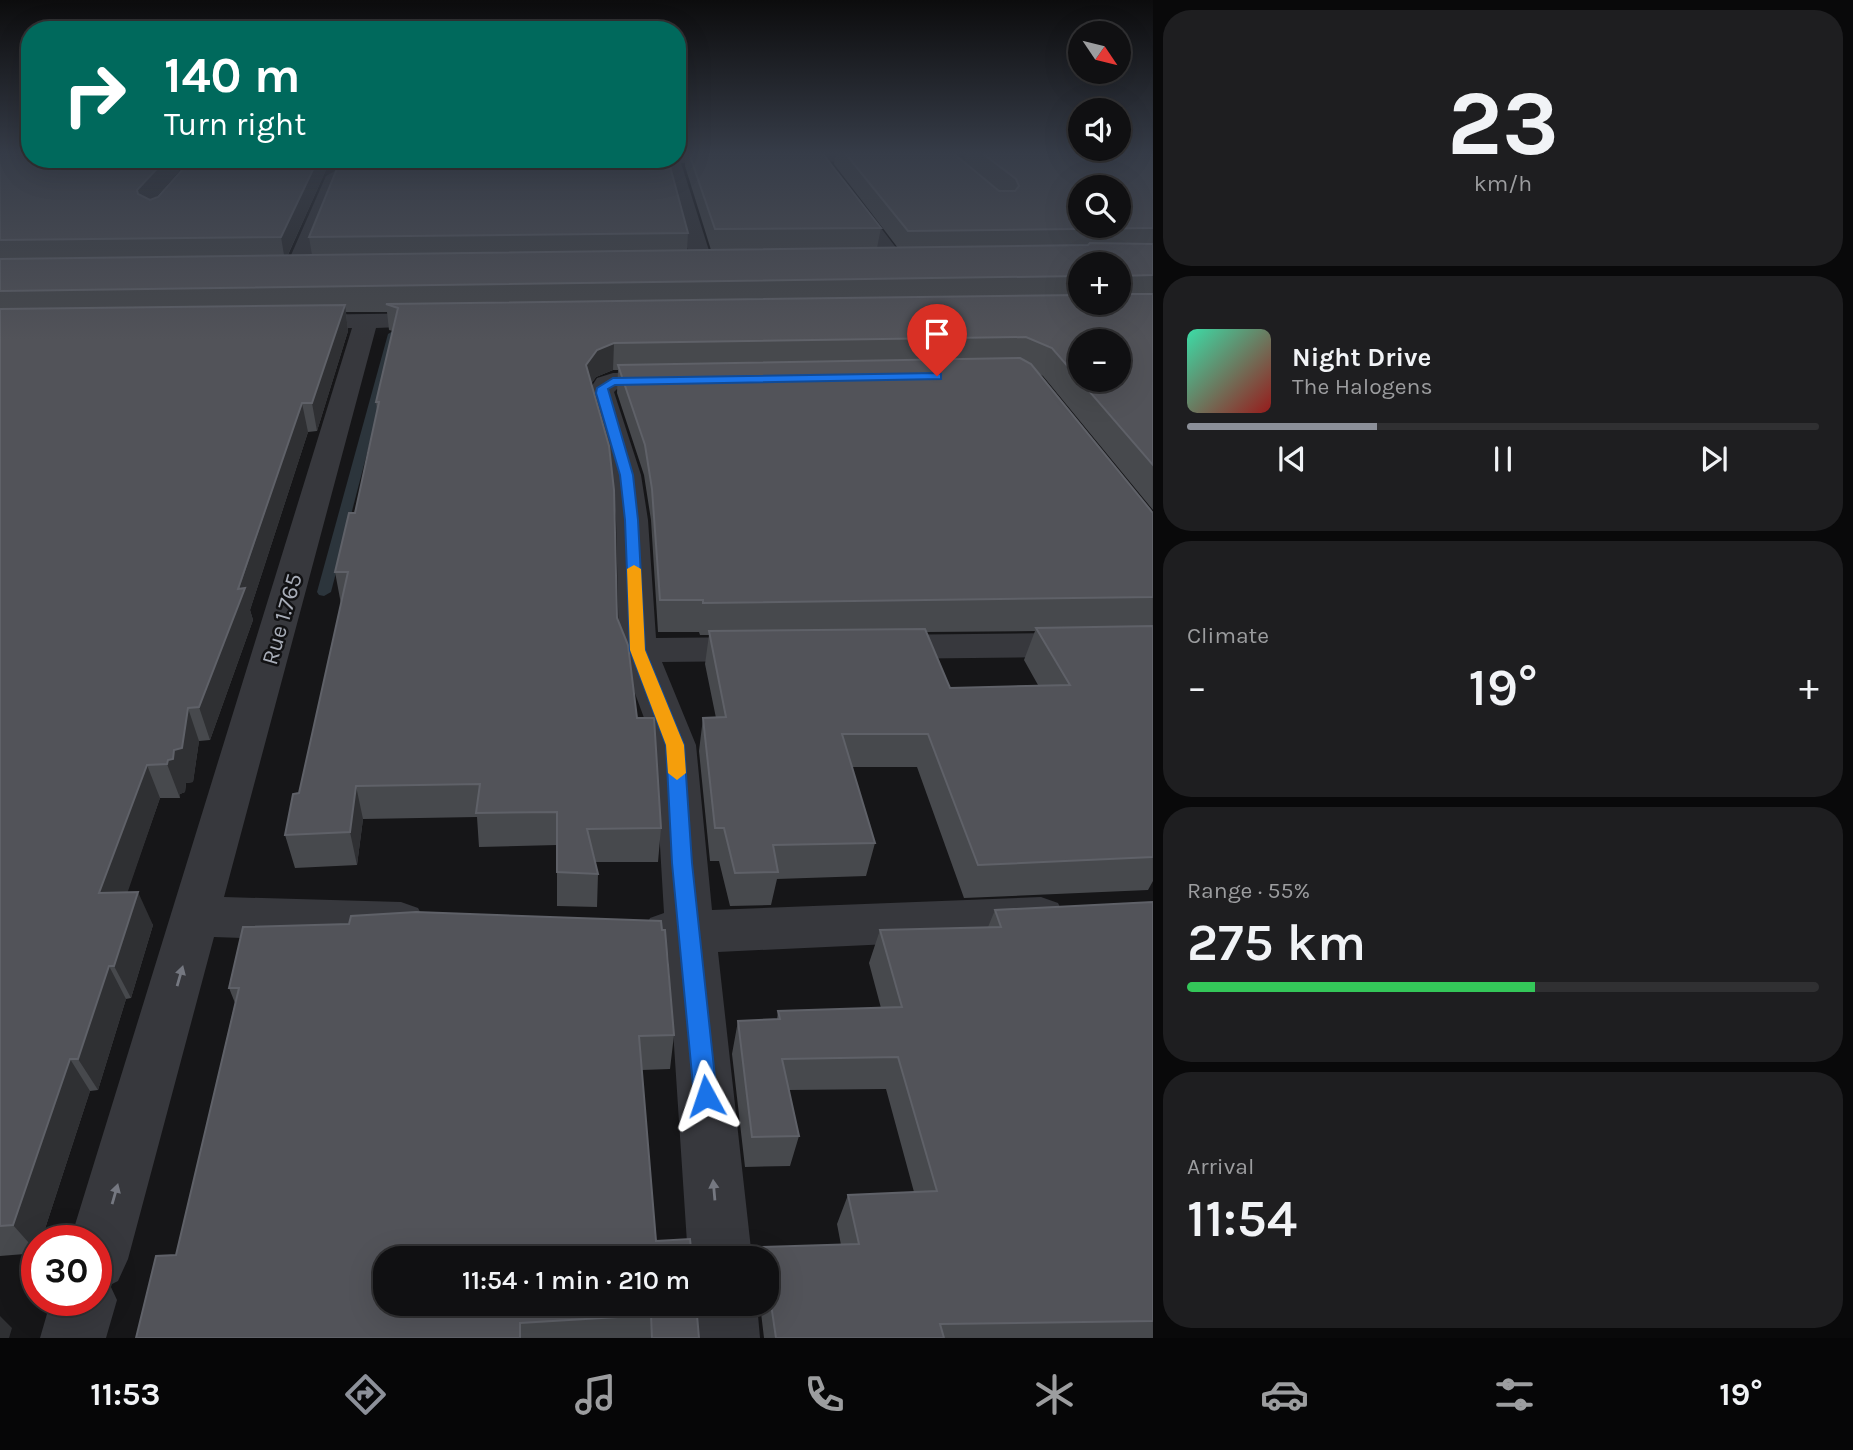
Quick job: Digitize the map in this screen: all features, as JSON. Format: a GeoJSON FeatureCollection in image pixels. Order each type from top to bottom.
{"type":"FeatureCollection","features":[{"type":"Feature","properties":{"kind":"street"},"geometry":{"type":"LineString","coordinates":[[295,271],[318,215]]}},
{"type":"Feature","properties":{"kind":"street"},"geometry":{"type":"LineString","coordinates":[[688,215],[704,266]]}},
{"type":"Feature","properties":{"kind":"street"},"geometry":{"type":"LineString","coordinates":[[861,215],[896,262]]}},
{"type":"Feature","properties":{"kind":"street"},"geometry":{"type":"LineString","coordinates":[[869,263],[923,262]]}},
{"type":"Feature","properties":{"kind":"street"},"geometry":{"type":"LineString","coordinates":[[676,266],[731,265]]}},
{"type":"Feature","properties":{"kind":"street"},"geometry":{"type":"LineString","coordinates":[[268,272],[322,271]]}},
{"type":"Feature","properties":{"kind":"street"},"geometry":{"type":"LineString","coordinates":[[271,323],[463,320]]}},
{"type":"Feature","properties":{"kind":"street","name":"Rue 1.765"},"geometry":{"type":"LineString","coordinates":[[106,1225],[366,321]]}},
{"type":"Feature","properties":{"kind":"street"},"geometry":{"type":"LineString","coordinates":[[697,380],[613,381],[606,384],[601,393],[626,475],[632,520],[638,650],[675,745],[682,863],[691,934],[719,1246]]}},
{"type":"Feature","properties":{"kind":"street"},"geometry":{"type":"LineString","coordinates":[[846,648],[1153,644]]}},
{"type":"Feature","properties":{"kind":"street"},"geometry":{"type":"LineString","coordinates":[[638,650],[791,649]]}},
{"type":"Feature","properties":{"kind":"street"},"geometry":{"type":"LineString","coordinates":[[623,932],[691,934],[1085,915]]}},
{"type":"Feature","properties":{"kind":"street"},"geometry":{"type":"LineString","coordinates":[[197,916],[444,925]]}},
{"type":"Feature","properties":{"kind":"street"},"geometry":{"type":"LineString","coordinates":[[73,1338],[79,1316]]}},
{"type":"Feature","properties":{"kind":"street"},"geometry":{"type":"LineString","coordinates":[[725,1316],[727,1338]]}},
{"type":"Feature","properties":{"kind":"building"},"geometry":{"type":"Polygon","coordinates":[[[0,215],[291,215],[281,237],[0,240],[0,215]]]}},
{"type":"Feature","properties":{"kind":"building"},"geometry":{"type":"Polygon","coordinates":[[[318,215],[683,215],[688,233],[309,237],[318,215]]]}},
{"type":"Feature","properties":{"kind":"building"},"geometry":{"type":"Polygon","coordinates":[[[710,215],[871,215],[881,228],[715,229],[710,215]]]}},
{"type":"Feature","properties":{"kind":"building"},"geometry":{"type":"Polygon","coordinates":[[[895,215],[1068,215],[1068,229],[908,231],[895,215]]]}},
{"type":"Feature","properties":{"kind":"building"},"geometry":{"type":"Polygon","coordinates":[[[1131,215],[1153,215],[1153,228],[1131,228],[1131,215]]]}},
{"type":"Feature","properties":{"kind":"building"},"geometry":{"type":"Polygon","coordinates":[[[1153,244],[1153,275],[1131,276],[1131,252],[1068,252],[1068,276],[0,291],[0,259],[1153,244]]]}},
{"type":"Feature","properties":{"kind":"building"},"geometry":{"type":"Polygon","coordinates":[[[1131,294],[1153,294],[1153,465],[1090,392],[1131,392],[1131,329],[1068,329],[1068,367],[1052,348],[1026,337],[614,343],[597,350],[586,365],[609,446],[614,490],[617,618],[628,645],[637,718],[654,718],[661,828],[587,829],[598,874],[557,872],[557,812],[476,813],[480,784],[356,786],[350,832],[285,835],[293,794],[299,793],[348,572],[335,572],[349,513],[355,513],[379,402],[376,402],[398,308],[386,304],[1068,295],[1068,315],[1131,315],[1131,294]]]}},
{"type":"Feature","properties":{"kind":"building"},"geometry":{"type":"Polygon","coordinates":[[[345,305],[312,403],[302,403],[238,589],[245,588],[199,707],[188,708],[182,748],[174,750],[173,759],[168,760],[167,764],[147,765],[99,893],[138,892],[114,966],[109,966],[78,1059],[70,1059],[13,1225],[0,1226],[0,309],[345,305]]]}},
{"type":"Feature","properties":{"kind":"building"},"geometry":{"type":"Polygon","coordinates":[[[1020,358],[1031,364],[1153,513],[1153,597],[703,603],[703,600],[660,600],[652,489],[645,445],[618,365],[1020,358]]]}},
{"type":"Feature","properties":{"kind":"building"},"geometry":{"type":"Polygon","coordinates":[[[1153,626],[1153,857],[978,865],[928,734],[842,734],[875,843],[773,845],[778,872],[735,873],[724,828],[715,828],[703,718],[726,717],[709,631],[925,629],[950,688],[1070,685],[1036,628],[1153,626]]]}},
{"type":"Feature","properties":{"kind":"building"},"geometry":{"type":"Polygon","coordinates":[[[1153,902],[1153,1321],[940,1324],[944,1338],[776,1338],[773,1316],[779,1316],[779,1246],[859,1244],[848,1195],[937,1191],[898,1057],[782,1059],[799,1136],[752,1137],[738,1021],[780,1019],[778,1011],[902,1007],[880,930],[1001,927],[995,910],[1153,902]]]}},
{"type":"Feature","properties":{"kind":"building"},"geometry":{"type":"Polygon","coordinates":[[[416,912],[661,921],[662,930],[665,930],[674,1035],[639,1036],[656,1241],[690,1239],[691,1246],[373,1246],[373,1316],[635,1316],[520,1323],[520,1338],[136,1338],[156,1256],[176,1255],[239,988],[229,988],[243,927],[349,924],[351,916],[416,912]]]}},
{"type":"Feature","properties":{"kind":"building"},"geometry":{"type":"Polygon","coordinates":[[[651,1316],[697,1316],[699,1338],[652,1338],[651,1316]]]}},
{"type":"Feature","properties":{"kind":"waterway"},"geometry":{"type":"LineString","coordinates":[[324,592],[393,334]]}},
{"type":"Feature","properties":{"kind":"slow traffic"},"geometry":{"type":"LineString","coordinates":[[634,569],[638,650],[675,745],[677,773]]}},
{"type":"Feature","properties":{"kind":"route"},"geometry":{"type":"LineString","coordinates":[[706,1096],[682,863],[675,745],[638,650],[632,520],[626,475],[601,393],[606,384],[613,381],[937,376]]}}]}
